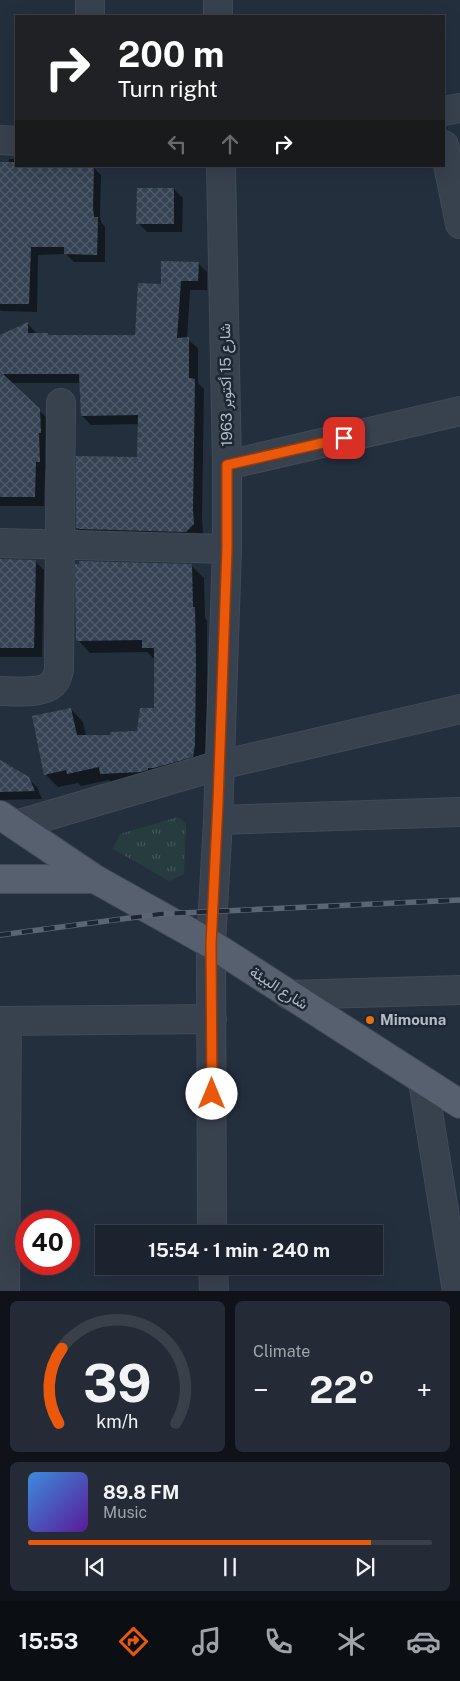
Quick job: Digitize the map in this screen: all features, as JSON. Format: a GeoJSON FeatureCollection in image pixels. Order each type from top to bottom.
{"type":"FeatureCollection","features":[{"type":"Feature","properties":{"kind":"main road","name":"شارع البيئة"},"geometry":{"type":"LineString","coordinates":[[5,824],[95,880],[211,944],[460,1104]]}},
{"type":"Feature","properties":{"kind":"main road","name":"شارع البيئة"},"geometry":{"type":"LineString","coordinates":[[0,879],[95,880]]}},
{"type":"Feature","properties":{"kind":"street"},"geometry":{"type":"LineString","coordinates":[[90,0],[90,15]]}},
{"type":"Feature","properties":{"kind":"street"},"geometry":{"type":"LineString","coordinates":[[445,111],[460,108]]}},
{"type":"Feature","properties":{"kind":"street"},"geometry":{"type":"LineString","coordinates":[[0,140],[15,141]]}},
{"type":"Feature","properties":{"kind":"street"},"geometry":{"type":"LineString","coordinates":[[445,150],[460,224]]}},
{"type":"Feature","properties":{"kind":"street","name":"شارع 15 أكتوبر 1963"},"geometry":{"type":"LineString","coordinates":[[212,1225],[211,944],[218,820],[227,548],[221,167]]}},
{"type":"Feature","properties":{"kind":"street"},"geometry":{"type":"LineString","coordinates":[[0,691],[39,691],[55,682],[59,670],[61,403]]}},
{"type":"Feature","properties":{"kind":"street"},"geometry":{"type":"LineString","coordinates":[[227,465],[460,411]]}},
{"type":"Feature","properties":{"kind":"street"},"geometry":{"type":"LineString","coordinates":[[0,542],[227,548]]}},
{"type":"Feature","properties":{"kind":"street"},"geometry":{"type":"LineString","coordinates":[[5,824],[220,765],[460,709]]}},
{"type":"Feature","properties":{"kind":"street"},"geometry":{"type":"LineString","coordinates":[[218,820],[460,812]]}},
{"type":"Feature","properties":{"kind":"street"},"geometry":{"type":"LineString","coordinates":[[289,995],[460,990]]}},
{"type":"Feature","properties":{"kind":"street"},"geometry":{"type":"LineString","coordinates":[[5,1291],[3,1021],[212,1019]]}},
{"type":"Feature","properties":{"kind":"street"},"geometry":{"type":"LineString","coordinates":[[423,1081],[458,1291]]}},
{"type":"Feature","properties":{"kind":"street"},"geometry":{"type":"LineString","coordinates":[[213,1275],[214,1291]]}},
{"type":"Feature","properties":{"kind":"green space"},"geometry":{"type":"Polygon","coordinates":[[[178,817],[186,824],[184,874],[169,881],[113,849],[120,834],[178,817]]]}},
{"type":"Feature","properties":{"kind":"building"},"geometry":{"type":"Polygon","coordinates":[[[0,162],[15,162],[15,167],[94,167],[93,208],[94,217],[98,217],[97,255],[64,254],[64,247],[31,247],[29,304],[0,304],[0,162]]]}},
{"type":"Feature","properties":{"kind":"building"},"geometry":{"type":"Polygon","coordinates":[[[137,188],[174,188],[174,224],[136,224],[137,188]]]}},
{"type":"Feature","properties":{"kind":"building"},"geometry":{"type":"Polygon","coordinates":[[[161,261],[199,262],[198,281],[181,281],[177,338],[189,337],[189,378],[195,379],[194,524],[186,532],[76,528],[76,456],[137,457],[138,415],[81,416],[79,374],[3,374],[40,409],[41,433],[39,433],[40,462],[36,462],[35,497],[0,497],[0,335],[28,322],[28,333],[48,333],[48,335],[135,335],[138,283],[161,284],[161,261]]]}},
{"type":"Feature","properties":{"kind":"building"},"geometry":{"type":"Polygon","coordinates":[[[0,559],[36,560],[34,648],[0,648],[0,559]]]}},
{"type":"Feature","properties":{"kind":"building"},"geometry":{"type":"Polygon","coordinates":[[[79,561],[192,564],[196,662],[195,744],[193,757],[148,768],[148,770],[140,772],[100,774],[99,767],[67,774],[66,770],[44,775],[32,716],[71,708],[77,735],[110,735],[110,732],[137,731],[140,708],[154,708],[154,648],[142,648],[142,640],[76,641],[75,564],[79,564],[79,561]]]}},
{"type":"Feature","properties":{"kind":"building"},"geometry":{"type":"Polygon","coordinates":[[[0,760],[29,777],[35,791],[0,792],[0,760]]]}},
{"type":"Feature","properties":{"kind":"railway"},"geometry":{"type":"LineString","coordinates":[[0,935],[160,914],[460,900]]}},
{"type":"Feature","properties":{"kind":"place","name":"Mimouna"},"geometry":{"type":"Point","coordinates":[370,1020]}},
{"type":"Feature","properties":{"kind":"route"},"geometry":{"type":"LineString","coordinates":[[212,1094],[211,944],[227,548],[227,465],[344,438]]}}]}
